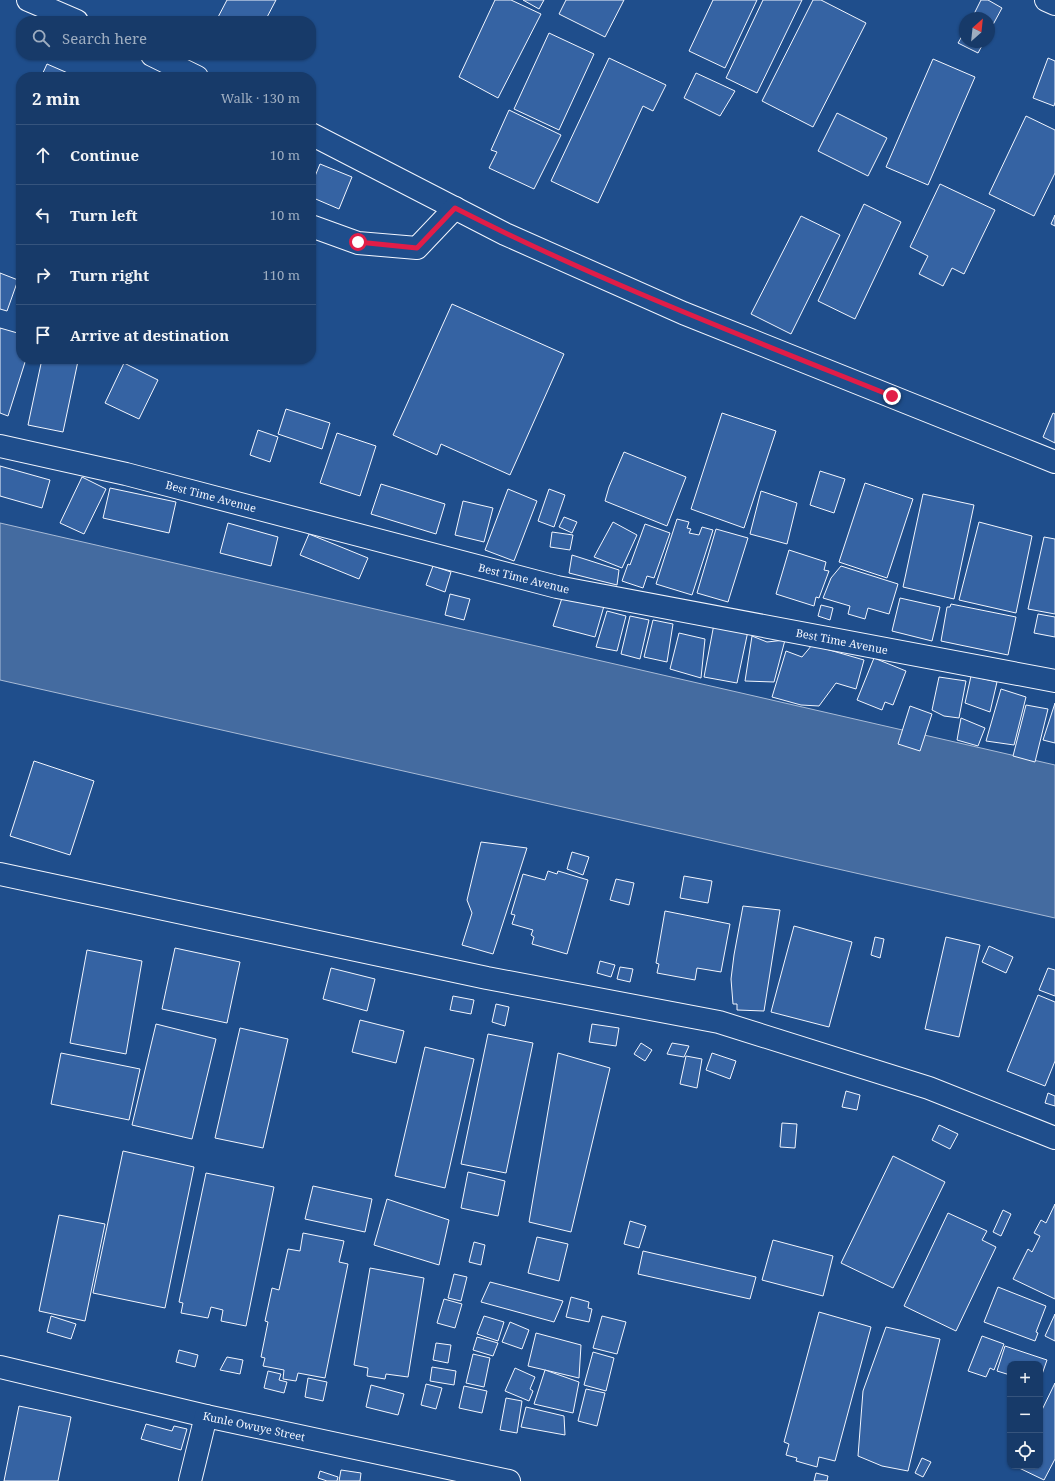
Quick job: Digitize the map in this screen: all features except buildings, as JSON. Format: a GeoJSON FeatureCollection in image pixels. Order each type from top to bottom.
{"type":"FeatureCollection","features":[{"type":"Feature","properties":{"kind":"street"},"geometry":{"type":"LineString","coordinates":[[28,0],[65,16]]}},
{"type":"Feature","properties":{"kind":"street"},"geometry":{"type":"LineString","coordinates":[[1046,0],[1055,4]]}},
{"type":"Feature","properties":{"kind":"street"},"geometry":{"type":"LineString","coordinates":[[162,60],[187,72]]}},
{"type":"Feature","properties":{"kind":"street"},"geometry":{"type":"LineString","coordinates":[[316,137],[505,234],[683,313],[1055,462]]}},
{"type":"Feature","properties":{"kind":"street"},"geometry":{"type":"LineString","coordinates":[[316,228],[358,242],[417,248],[455,208]]}},
{"type":"Feature","properties":{"kind":"street","name":"Best Time Avenue"},"geometry":{"type":"LineString","coordinates":[[0,446],[126,474],[558,587],[1055,681]]}},
{"type":"Feature","properties":{"kind":"street"},"geometry":{"type":"LineString","coordinates":[[0,874],[487,978],[719,1022],[929,1088],[1055,1138]]}},
{"type":"Feature","properties":{"kind":"street","name":"Kunle Owuye Street"},"geometry":{"type":"LineString","coordinates":[[0,1367],[206,1416],[509,1481]]}},
{"type":"Feature","properties":{"kind":"street"},"geometry":{"type":"LineString","coordinates":[[190,1481],[206,1416]]}},
{"type":"Feature","properties":{"kind":"water"},"geometry":{"type":"Polygon","coordinates":[[[0,523],[1055,765],[1055,918],[0,680],[0,523]]]}},
{"type":"Feature","properties":{"kind":"route"},"geometry":{"type":"LineString","coordinates":[[358,242],[417,248],[455,208],[505,234],[683,313],[892,396]]}}]}
